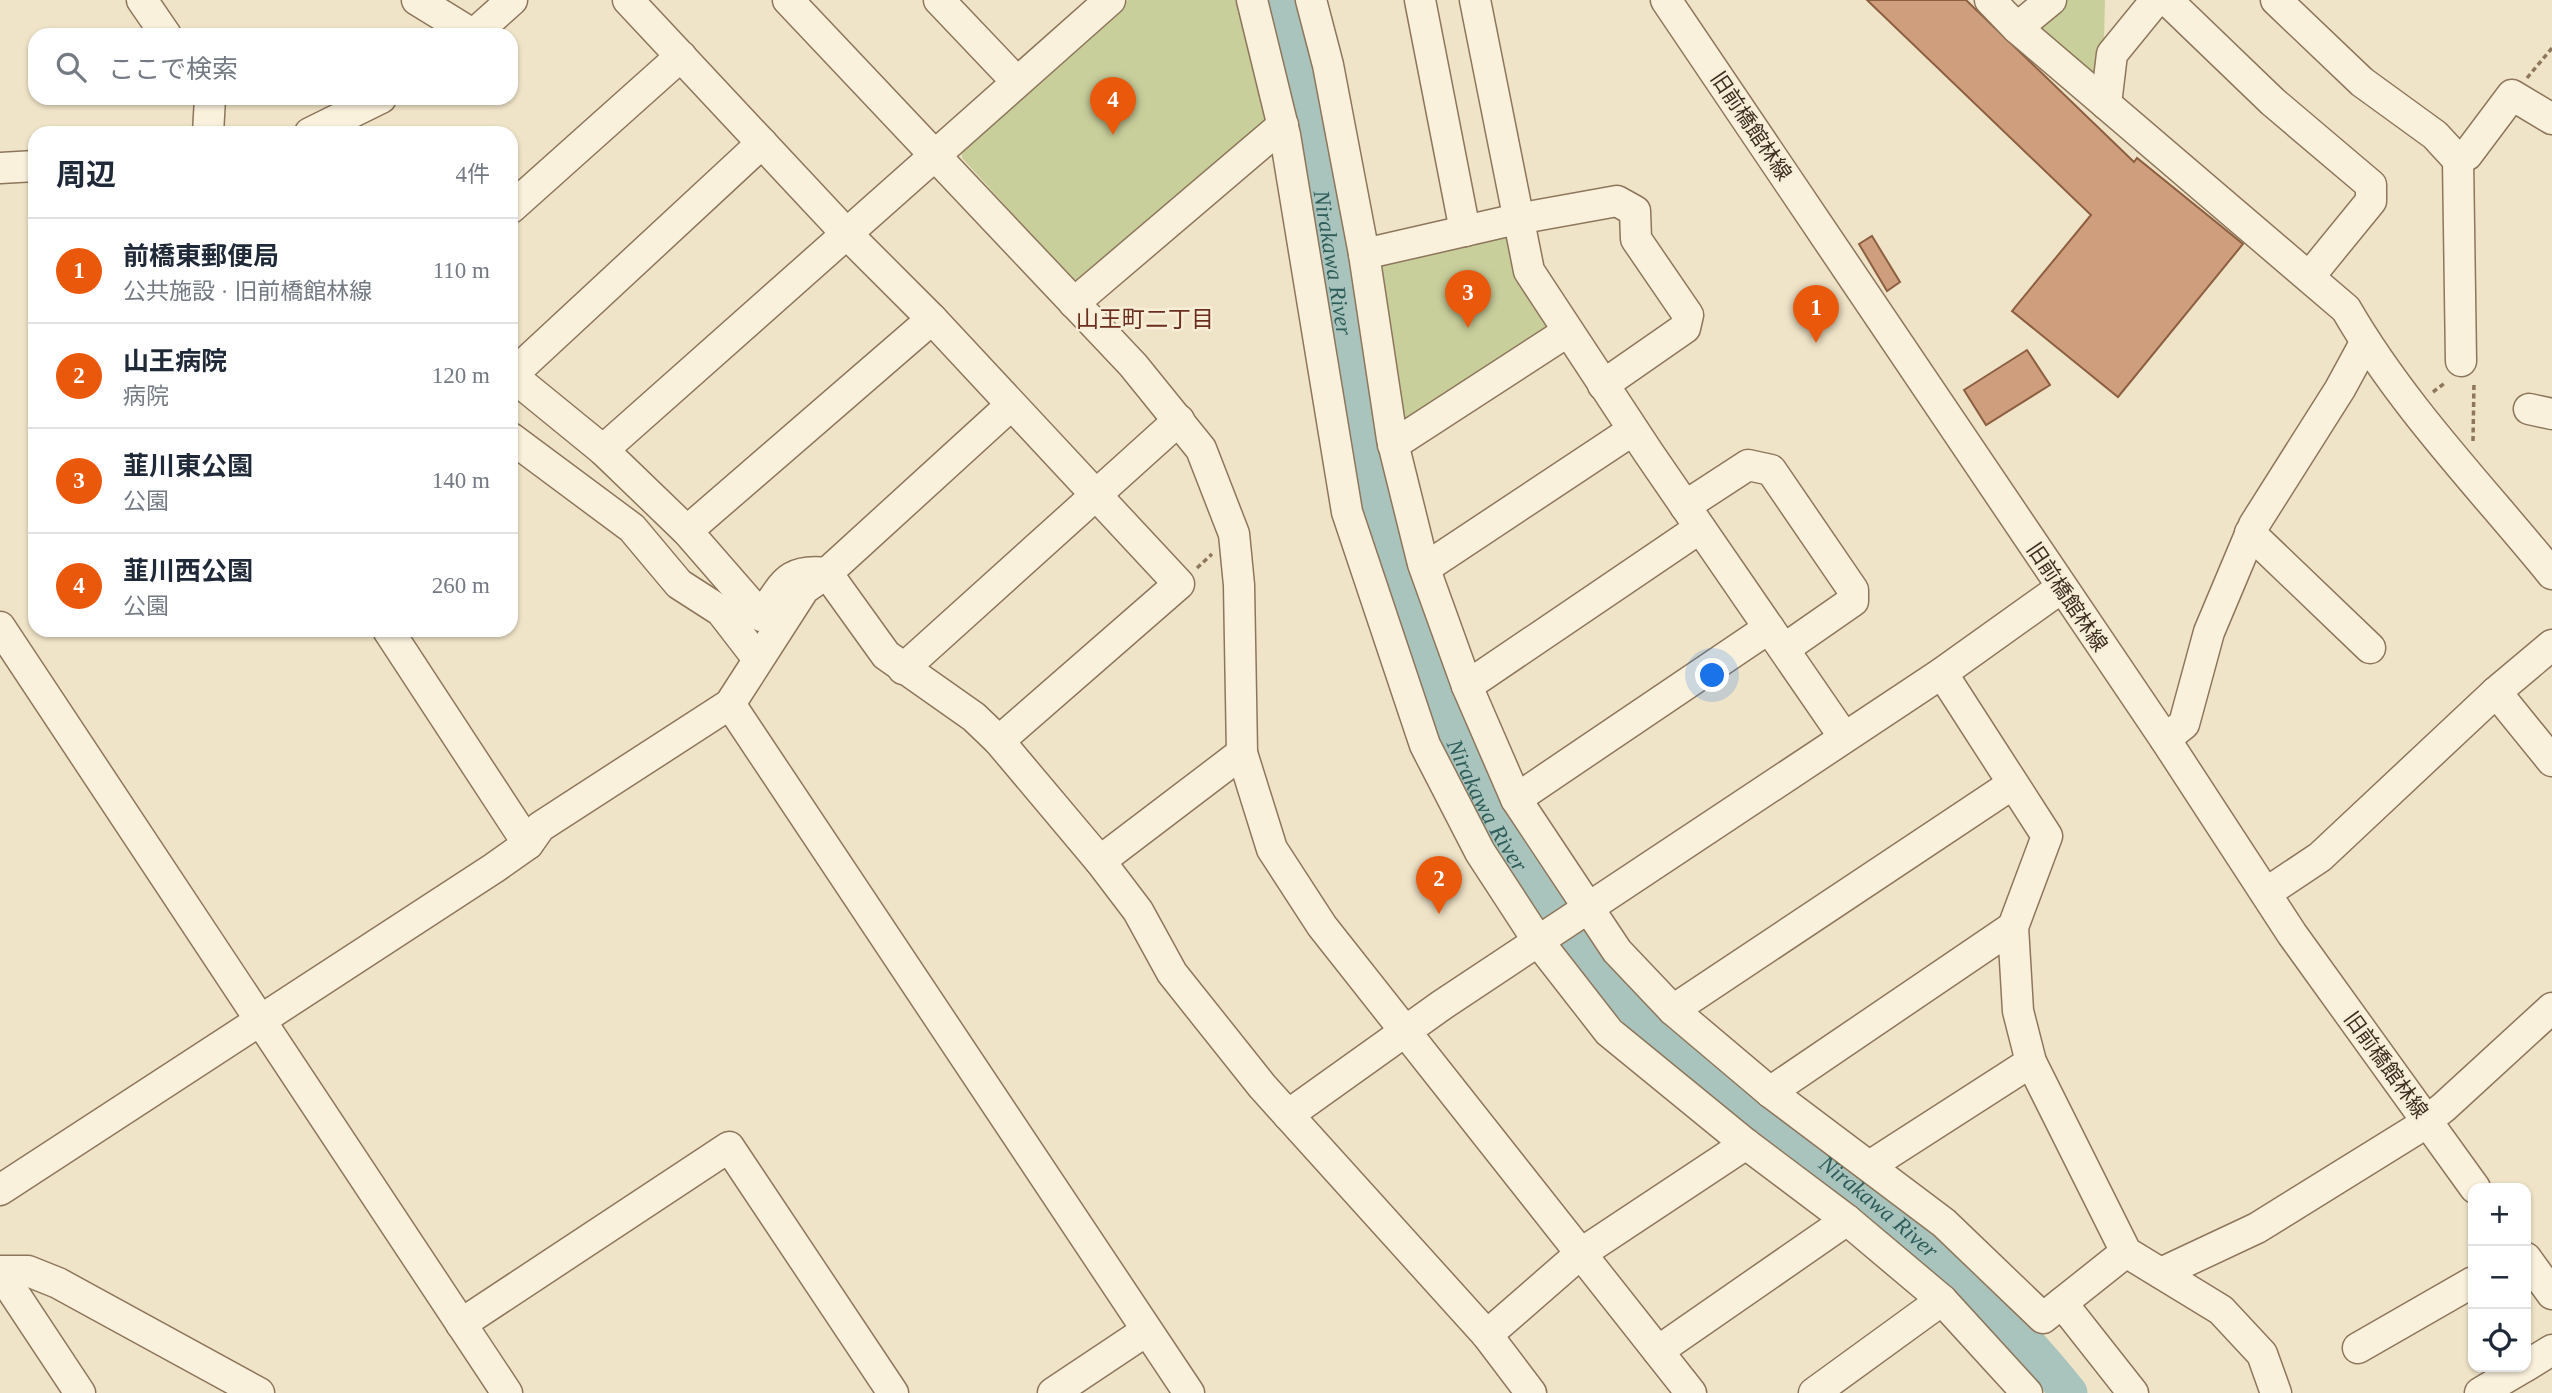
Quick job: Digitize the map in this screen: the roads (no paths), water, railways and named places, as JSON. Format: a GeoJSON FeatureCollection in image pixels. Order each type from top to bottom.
{"type":"FeatureCollection","features":[{"type":"Feature","properties":{"kind":"street"},"geometry":{"type":"LineString","coordinates":[[142,0],[161,28]]}},
{"type":"Feature","properties":{"kind":"street"},"geometry":{"type":"LineString","coordinates":[[417,0],[462,28]]}},
{"type":"Feature","properties":{"kind":"street"},"geometry":{"type":"LineString","coordinates":[[481,28],[512,0]]}},
{"type":"Feature","properties":{"kind":"street"},"geometry":{"type":"LineString","coordinates":[[628,0],[845,232],[932,319],[1010,406],[1179,584],[999,741]]}},
{"type":"Feature","properties":{"kind":"street"},"geometry":{"type":"LineString","coordinates":[[788,0],[1074,303],[1179,420],[1201,449],[1234,534],[1239,585],[1242,753],[1272,849],[1322,926],[1691,1393]]}},
{"type":"Feature","properties":{"kind":"street"},"geometry":{"type":"LineString","coordinates":[[939,0],[1016,81]]}},
{"type":"Feature","properties":{"kind":"street"},"geometry":{"type":"LineString","coordinates":[[603,450],[845,232],[1110,0]]}},
{"type":"Feature","properties":{"kind":"street"},"geometry":{"type":"LineString","coordinates":[[1252,0],[1283,125],[1351,525],[1425,745],[1480,852],[1609,1032],[1746,1144],[1847,1220],[1942,1300],[2026,1393]]}},
{"type":"Feature","properties":{"kind":"street"},"geometry":{"type":"LineString","coordinates":[[1311,0],[1328,65],[1364,254],[1393,445],[1425,568],[1466,686],[1516,799],[1586,909],[1617,951],[1673,1010],[1770,1092],[1944,1223],[2043,1318],[2126,1252]]}},
{"type":"Feature","properties":{"kind":"street"},"geometry":{"type":"LineString","coordinates":[[1420,0],[1465,231]]}},
{"type":"Feature","properties":{"kind":"street"},"geometry":{"type":"LineString","coordinates":[[1475,0],[1529,271],[1633,430],[1844,737]]}},
{"type":"Feature","properties":{"kind":"street","name":"旧前橋館林線"},"geometry":{"type":"LineString","coordinates":[[1666,0],[2165,739],[2292,934],[2471,1183]]}},
{"type":"Feature","properties":{"kind":"street"},"geometry":{"type":"LineString","coordinates":[[1990,0],[2017,28],[2346,309],[2365,343],[2552,575]]}},
{"type":"Feature","properties":{"kind":"street"},"geometry":{"type":"LineString","coordinates":[[2017,28],[2052,0]]}},
{"type":"Feature","properties":{"kind":"street"},"geometry":{"type":"LineString","coordinates":[[2106,104],[2112,54],[2156,0]]}},
{"type":"Feature","properties":{"kind":"street"},"geometry":{"type":"LineString","coordinates":[[2167,0],[2273,102],[2371,185],[2371,201],[2309,277]]}},
{"type":"Feature","properties":{"kind":"street"},"geometry":{"type":"LineString","coordinates":[[2276,0],[2362,82],[2435,135],[2458,160],[2461,361]]}},
{"type":"Feature","properties":{"kind":"street"},"geometry":{"type":"LineString","coordinates":[[518,202],[681,56]]}},
{"type":"Feature","properties":{"kind":"street"},"geometry":{"type":"LineString","coordinates":[[2458,160],[2468,155],[2512,95],[2552,119]]}},
{"type":"Feature","properties":{"kind":"street"},"geometry":{"type":"LineString","coordinates":[[208,126],[210,105]]}},
{"type":"Feature","properties":{"kind":"street"},"geometry":{"type":"LineString","coordinates":[[324,126],[367,105]]}},
{"type":"Feature","properties":{"kind":"street"},"geometry":{"type":"LineString","coordinates":[[1074,303],[1283,125]]}},
{"type":"Feature","properties":{"kind":"street"},"geometry":{"type":"LineString","coordinates":[[518,369],[762,144]]}},
{"type":"Feature","properties":{"kind":"street"},"geometry":{"type":"LineString","coordinates":[[0,168],[28,166]]}},
{"type":"Feature","properties":{"kind":"street"},"geometry":{"type":"LineString","coordinates":[[1364,254],[1517,219],[1617,201],[1634,211],[1636,239],[1688,314],[1685,328],[1603,385]]}},
{"type":"Feature","properties":{"kind":"street"},"geometry":{"type":"LineString","coordinates":[[687,531],[932,319]]}},
{"type":"Feature","properties":{"kind":"street"},"geometry":{"type":"LineString","coordinates":[[1393,445],[1567,332]]}},
{"type":"Feature","properties":{"kind":"street"},"geometry":{"type":"LineString","coordinates":[[2165,739],[2184,724],[2209,632],[2250,533],[2340,389],[2365,343]]}},
{"type":"Feature","properties":{"kind":"street"},"geometry":{"type":"LineString","coordinates":[[518,381],[603,450],[687,531],[761,617],[792,575],[804,570],[827,573],[886,655],[903,670],[974,717],[999,741],[1100,861],[1138,911],[1172,974],[1288,1115],[1487,1335],[1531,1393]]}},
{"type":"Feature","properties":{"kind":"street"},"geometry":{"type":"LineString","coordinates":[[0,1190],[528,844],[540,827],[730,704],[804,589],[827,573],[1010,406]]}},
{"type":"Feature","properties":{"kind":"street"},"geometry":{"type":"LineString","coordinates":[[903,670],[1179,420]]}},
{"type":"Feature","properties":{"kind":"street"},"geometry":{"type":"LineString","coordinates":[[1425,568],[1633,430]]}},
{"type":"Feature","properties":{"kind":"street"},"geometry":{"type":"LineString","coordinates":[[518,443],[632,528],[678,584],[721,611],[758,659]]}},
{"type":"Feature","properties":{"kind":"street"},"geometry":{"type":"LineString","coordinates":[[1466,686],[1693,517],[1748,465],[1771,470],[1853,590],[1853,601],[1777,638],[1516,799]]}},
{"type":"Feature","properties":{"kind":"street"},"geometry":{"type":"LineString","coordinates":[[2250,533],[2370,648]]}},
{"type":"Feature","properties":{"kind":"street"},"geometry":{"type":"LineString","coordinates":[[1288,1115],[1542,938],[1942,673],[2061,588]]}},
{"type":"Feature","properties":{"kind":"street"},"geometry":{"type":"LineString","coordinates":[[0,627],[508,1393]]}},
{"type":"Feature","properties":{"kind":"street"},"geometry":{"type":"LineString","coordinates":[[393,637],[528,844]]}},
{"type":"Feature","properties":{"kind":"street"},"geometry":{"type":"LineString","coordinates":[[2266,893],[2320,857],[2496,692],[2552,645]]}},
{"type":"Feature","properties":{"kind":"street"},"geometry":{"type":"LineString","coordinates":[[1942,673],[2011,785],[2047,835],[2013,927],[2018,1011],[2031,1062],[2126,1252],[2221,1310],[2262,1354],[2276,1393]]}},
{"type":"Feature","properties":{"kind":"street"},"geometry":{"type":"LineString","coordinates":[[2496,692],[2552,761]]}},
{"type":"Feature","properties":{"kind":"street"},"geometry":{"type":"LineString","coordinates":[[730,704],[1189,1393]]}},
{"type":"Feature","properties":{"kind":"street"},"geometry":{"type":"LineString","coordinates":[[1100,861],[1242,753]]}},
{"type":"Feature","properties":{"kind":"street"},"geometry":{"type":"LineString","coordinates":[[1673,1010],[2011,785]]}},
{"type":"Feature","properties":{"kind":"street"},"geometry":{"type":"LineString","coordinates":[[1770,1092],[2013,927]]}},
{"type":"Feature","properties":{"kind":"street"},"geometry":{"type":"LineString","coordinates":[[2161,1273],[2257,1228],[2415,1129],[2444,1107],[2552,1008]]}},
{"type":"Feature","properties":{"kind":"street"},"geometry":{"type":"LineString","coordinates":[[1871,1166],[2031,1062]]}},
{"type":"Feature","properties":{"kind":"street"},"geometry":{"type":"LineString","coordinates":[[1487,1335],[1580,1254],[1746,1144]]}},
{"type":"Feature","properties":{"kind":"street"},"geometry":{"type":"LineString","coordinates":[[461,1324],[729,1147],[893,1393]]}},
{"type":"Feature","properties":{"kind":"street"},"geometry":{"type":"LineString","coordinates":[[1658,1351],[1847,1220]]}},
{"type":"Feature","properties":{"kind":"street"},"geometry":{"type":"LineString","coordinates":[[2531,1265],[2552,1294]]}},
{"type":"Feature","properties":{"kind":"street"},"geometry":{"type":"LineString","coordinates":[[0,1271],[80,1393]]}},
{"type":"Feature","properties":{"kind":"street"},"geometry":{"type":"LineString","coordinates":[[0,1271],[28,1271],[58,1283],[259,1393]]}},
{"type":"Feature","properties":{"kind":"street"},"geometry":{"type":"LineString","coordinates":[[2357,1348],[2468,1285]]}},
{"type":"Feature","properties":{"kind":"street"},"geometry":{"type":"LineString","coordinates":[[1814,1393],[1942,1300]]}},
{"type":"Feature","properties":{"kind":"street"},"geometry":{"type":"LineString","coordinates":[[2062,1303],[2133,1393]]}},
{"type":"Feature","properties":{"kind":"street"},"geometry":{"type":"LineString","coordinates":[[1053,1393],[1146,1331]]}},
{"type":"Feature","properties":{"kind":"street"},"geometry":{"type":"LineString","coordinates":[[2531,1362],[2552,1350]]}},
{"type":"Feature","properties":{"kind":"street"},"geometry":{"type":"LineString","coordinates":[[2480,1393],[2515,1372]]}},
{"type":"Feature","properties":{"kind":"waterway","name":"Nirakawa River"},"geometry":{"type":"LineString","coordinates":[[1281,0],[1309,121],[1361,425],[1382,524],[1403,601],[1429,677],[1458,751],[1490,816],[1547,904],[1592,961],[1637,1010],[1690,1058],[1859,1189],[1943,1260],[1996,1311],[2069,1393]]}},
{"type":"Feature","properties":{"kind":"place","name":"韮川西公園"},"geometry":{"type":"Point","coordinates":[1113,135]}},
{"type":"Feature","properties":{"kind":"place","name":"韮川東公園"},"geometry":{"type":"Point","coordinates":[1468,328]}},
{"type":"Feature","properties":{"kind":"place","name":"前橋東郵便局"},"geometry":{"type":"Point","coordinates":[1816,343]}},
{"type":"Feature","properties":{"kind":"place","name":"山王病院"},"geometry":{"type":"Point","coordinates":[1439,914]}},
{"type":"Feature","properties":{"kind":"district","name":"山王町二丁目"},"geometry":{"type":"Point","coordinates":[1145,319]}}]}
